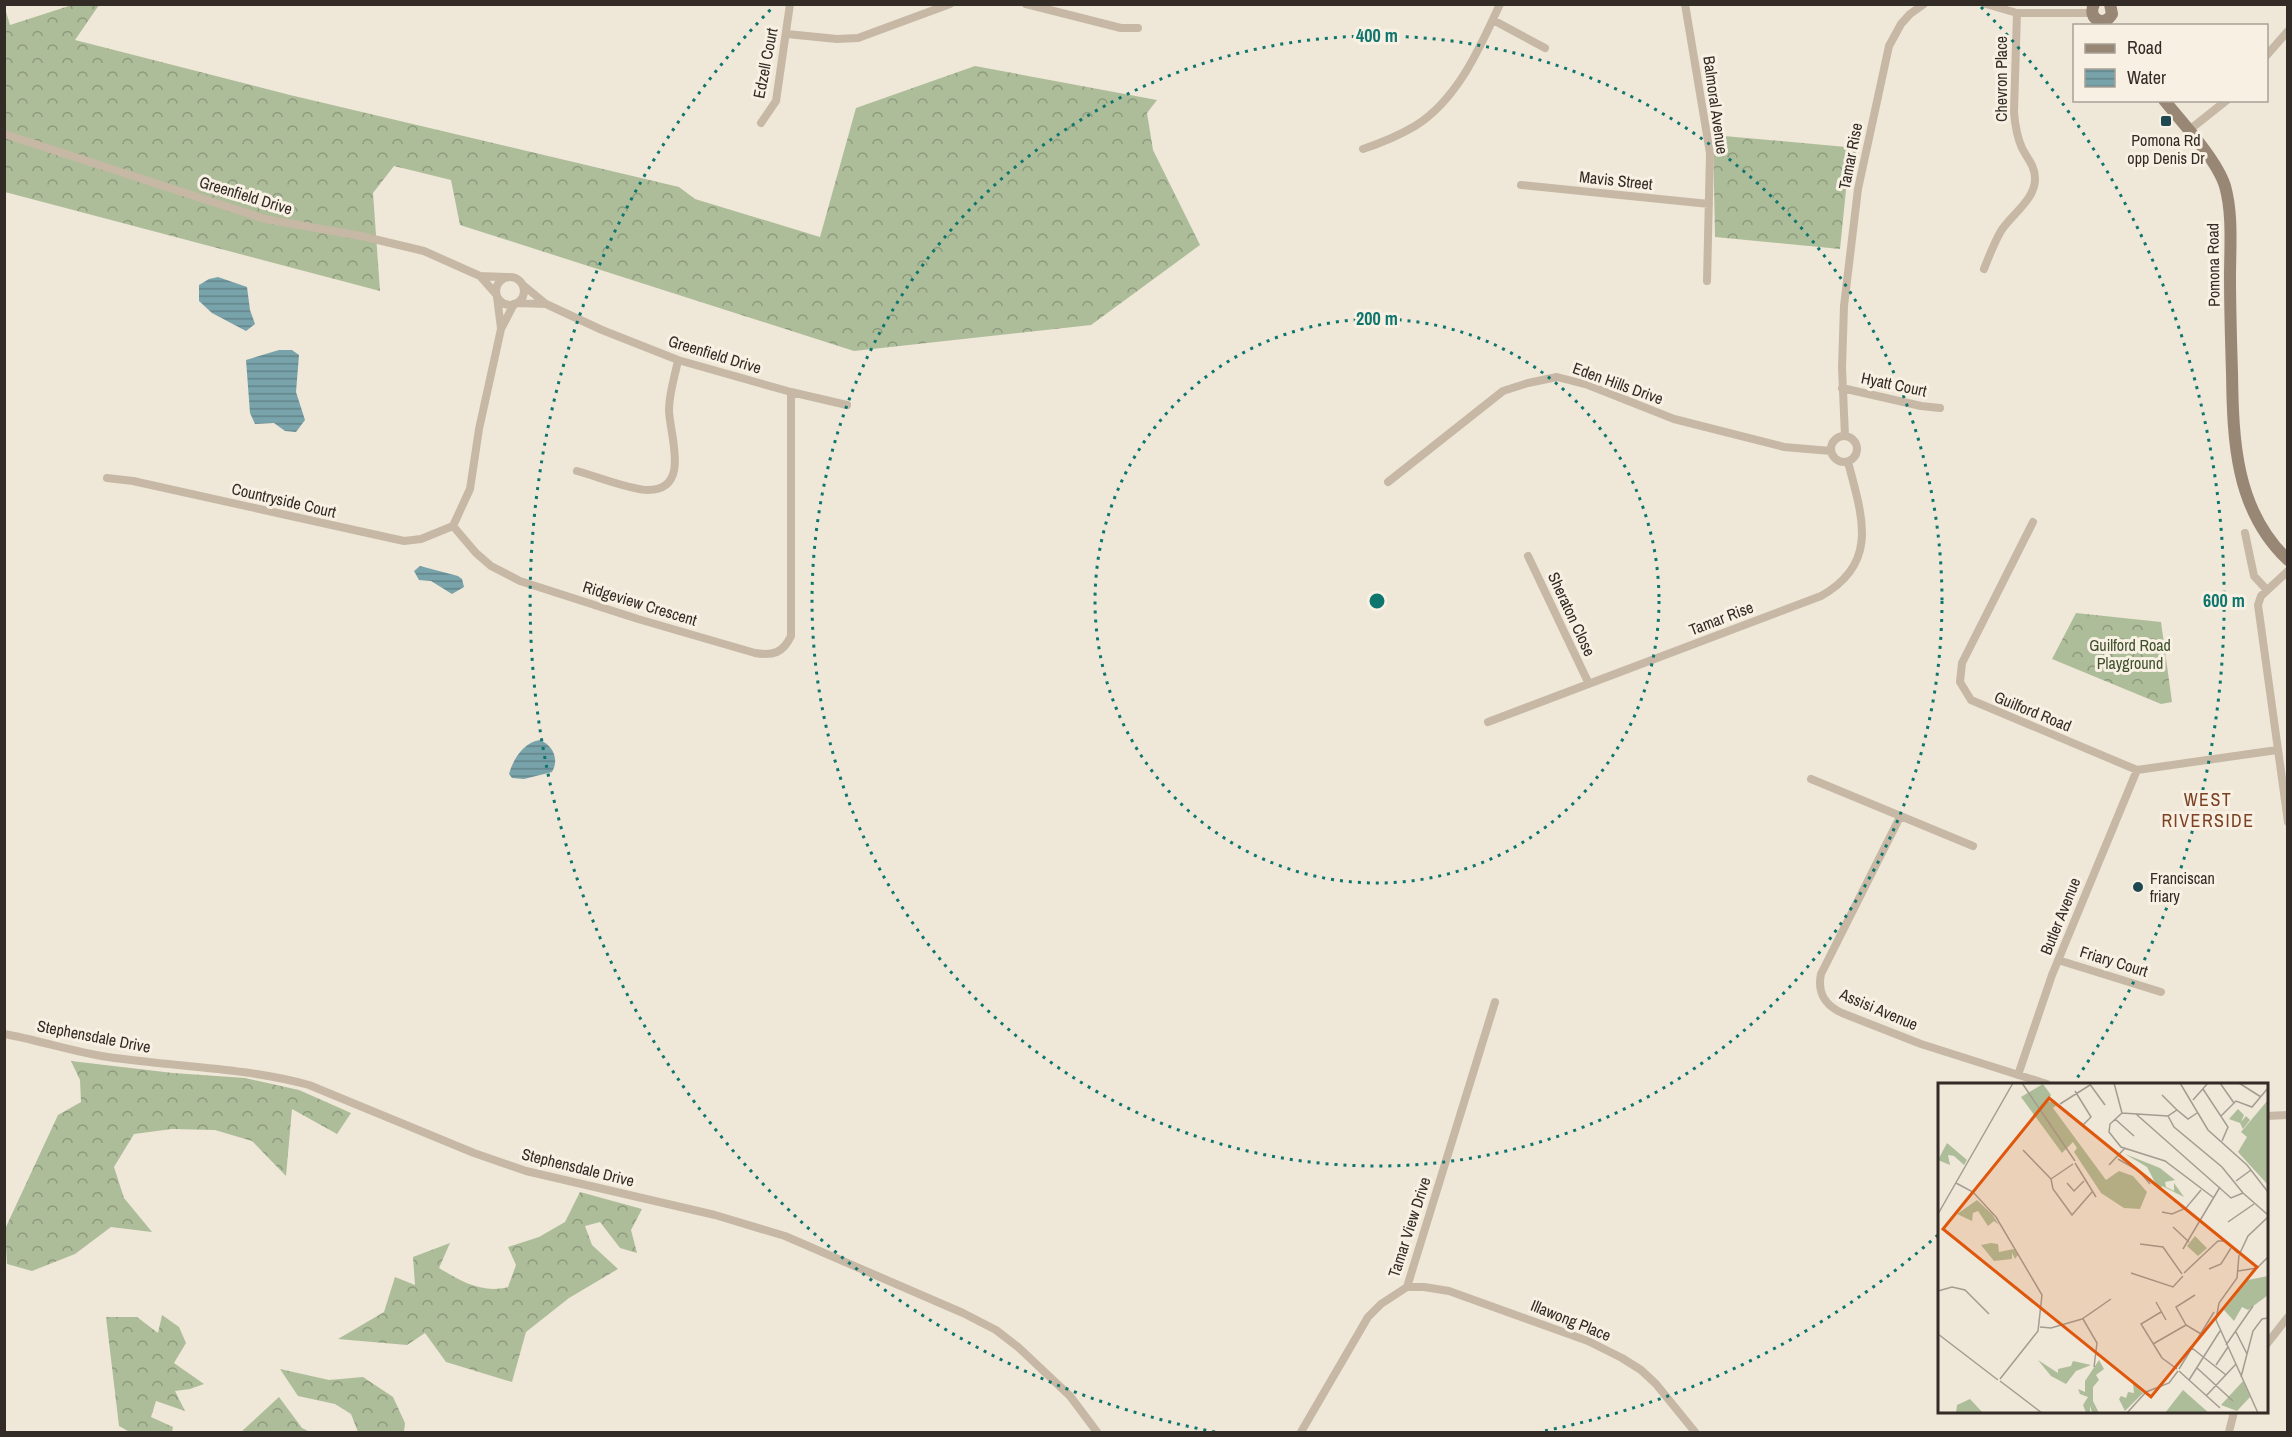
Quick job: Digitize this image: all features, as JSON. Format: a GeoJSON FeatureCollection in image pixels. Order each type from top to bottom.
{"type":"FeatureCollection","features":[{"type":"Feature","properties":{"kind":"street","name":"Edzell Court"},"geometry":{"type":"LineString","coordinates":[[760,123],[776,101],[790,4]]}},
{"type":"Feature","properties":{"kind":"street"},"geometry":{"type":"LineString","coordinates":[[787,34],[837,39],[858,38],[950,4]]}},
{"type":"Feature","properties":{"kind":"street"},"geometry":{"type":"LineString","coordinates":[[1026,4],[1120,28],[1138,28]]}},
{"type":"Feature","properties":{"kind":"street"},"geometry":{"type":"LineString","coordinates":[[1363,149],[1388,140],[1416,125],[1439,107],[1482,44],[1500,4]]}},
{"type":"Feature","properties":{"kind":"street","name":"Balmoral Avenue"},"geometry":{"type":"LineString","coordinates":[[1685,4],[1710,153],[1707,281]]}},
{"type":"Feature","properties":{"kind":"street","name":"Tamar Rise"},"geometry":{"type":"LineString","coordinates":[[1845,436],[1842,388],[1844,306],[1858,189],[1883,69],[1894,34],[1910,14],[1924,4]]}},
{"type":"Feature","properties":{"kind":"street"},"geometry":{"type":"LineString","coordinates":[[1986,4],[2017,13],[2093,9],[2097,21],[2108,23],[2112,14],[2110,4]]}},
{"type":"Feature","properties":{"kind":"street","name":"Chevron Place"},"geometry":{"type":"LineString","coordinates":[[1984,269],[2001,231],[2033,190],[2035,178],[2015,128],[2017,13]]}},
{"type":"Feature","properties":{"kind":"street"},"geometry":{"type":"LineString","coordinates":[[1492,20],[1545,48]]}},
{"type":"Feature","properties":{"kind":"street"},"geometry":{"type":"LineString","coordinates":[[2268,54],[2288,31]]}},
{"type":"Feature","properties":{"kind":"street","name":"Pomona Road"},"geometry":{"type":"LineString","coordinates":[[2166,102],[2221,175],[2227,195],[2230,232],[2235,448],[2244,488],[2257,518],[2273,544],[2288,561]]}},
{"type":"Feature","properties":{"kind":"street"},"geometry":{"type":"LineString","coordinates":[[2188,131],[2224,102]]}},
{"type":"Feature","properties":{"kind":"street","name":"Greenfield Drive"},"geometry":{"type":"LineString","coordinates":[[4,134],[265,219],[424,251],[480,276],[508,277]]}},
{"type":"Feature","properties":{"kind":"street","name":"Mavis Street"},"geometry":{"type":"LineString","coordinates":[[1521,185],[1709,204]]}},
{"type":"Feature","properties":{"kind":"street","name":"Greenfield Drive"},"geometry":{"type":"LineString","coordinates":[[480,276],[497,295]]}},
{"type":"Feature","properties":{"kind":"street"},"geometry":{"type":"LineString","coordinates":[[453,526],[470,489],[479,429],[501,328],[498,285],[508,277],[518,279],[523,285],[524,293],[501,328]]}},
{"type":"Feature","properties":{"kind":"street","name":"Greenfield Drive"},"geometry":{"type":"LineString","coordinates":[[523,285],[546,304],[602,330],[678,360],[791,392],[847,405]]}},
{"type":"Feature","properties":{"kind":"street"},"geometry":{"type":"LineString","coordinates":[[497,295],[503,303],[516,304]]}},
{"type":"Feature","properties":{"kind":"street","name":"Greenfield Drive"},"geometry":{"type":"LineString","coordinates":[[516,304],[546,304]]}},
{"type":"Feature","properties":{"kind":"street"},"geometry":{"type":"LineString","coordinates":[[577,471],[649,490],[667,483],[675,468],[676,457],[669,412],[678,360]]}},
{"type":"Feature","properties":{"kind":"street","name":"Eden Hills Drive"},"geometry":{"type":"LineString","coordinates":[[1388,482],[1503,391],[1557,377],[1588,385],[1674,419],[1784,447],[1831,451]]}},
{"type":"Feature","properties":{"kind":"street","name":"Hyatt Court"},"geometry":{"type":"LineString","coordinates":[[1842,388],[1921,406],[1940,408]]}},
{"type":"Feature","properties":{"kind":"street","name":"Ridgeview Crescent"},"geometry":{"type":"LineString","coordinates":[[453,526],[476,554],[491,566],[520,581],[755,653],[768,655],[777,653],[786,646],[791,636],[791,392]]}},
{"type":"Feature","properties":{"kind":"street"},"geometry":{"type":"LineString","coordinates":[[1845,436],[1852,439],[1857,446],[1857,454],[1848,462],[1835,459],[1831,451],[1834,440],[1845,436]]}},
{"type":"Feature","properties":{"kind":"street","name":"Tamar Rise"},"geometry":{"type":"LineString","coordinates":[[1488,722],[1821,596],[1836,587],[1851,571],[1861,553],[1863,535],[1860,508],[1848,462]]}},
{"type":"Feature","properties":{"kind":"street","name":"Countryside Court"},"geometry":{"type":"LineString","coordinates":[[107,478],[133,481],[404,541],[421,540],[453,526]]}},
{"type":"Feature","properties":{"kind":"street","name":"Guilford Road"},"geometry":{"type":"LineString","coordinates":[[2033,522],[1962,663],[1960,682],[1971,700],[1984,707],[2137,771]]}},
{"type":"Feature","properties":{"kind":"street"},"geometry":{"type":"LineString","coordinates":[[2245,533],[2254,576],[2267,590]]}},
{"type":"Feature","properties":{"kind":"street","name":"Sheraton Close"},"geometry":{"type":"LineString","coordinates":[[1528,556],[1589,684]]}},
{"type":"Feature","properties":{"kind":"street"},"geometry":{"type":"LineString","coordinates":[[2288,571],[2258,601],[2288,822]]}},
{"type":"Feature","properties":{"kind":"street"},"geometry":{"type":"LineString","coordinates":[[2137,771],[2277,750]]}},
{"type":"Feature","properties":{"kind":"street","name":"Butler Avenue"},"geometry":{"type":"LineString","coordinates":[[2018,1075],[2058,960],[2137,771]]}},
{"type":"Feature","properties":{"kind":"street"},"geometry":{"type":"LineString","coordinates":[[1811,778],[1974,846]]}},
{"type":"Feature","properties":{"kind":"street","name":"Assisi Avenue"},"geometry":{"type":"LineString","coordinates":[[1900,817],[1821,974],[1819,985],[1823,998],[1830,1007],[1842,1013],[1921,1044],[2044,1083]]}},
{"type":"Feature","properties":{"kind":"street","name":"Friary Court"},"geometry":{"type":"LineString","coordinates":[[2058,960],[2161,992]]}},
{"type":"Feature","properties":{"kind":"street","name":"Tamar View Drive"},"geometry":{"type":"LineString","coordinates":[[1301,1432],[1368,1317],[1380,1304],[1407,1287],[1495,1002]]}},
{"type":"Feature","properties":{"kind":"street","name":"Stephensdale Drive"},"geometry":{"type":"LineString","coordinates":[[4,1034],[108,1057],[259,1073],[285,1078],[309,1085],[474,1153],[526,1171],[715,1215],[785,1236],[963,1312],[996,1330],[1023,1351],[1070,1396],[1097,1432]]}},
{"type":"Feature","properties":{"kind":"street"},"geometry":{"type":"LineString","coordinates":[[2268,1116],[2288,1115]]}},
{"type":"Feature","properties":{"kind":"street","name":"Illawong Place"},"geometry":{"type":"LineString","coordinates":[[1407,1287],[1449,1291],[1588,1341],[1622,1358],[1641,1370],[1656,1384],[1695,1432]]}},
{"type":"Feature","properties":{"kind":"street"},"geometry":{"type":"LineString","coordinates":[[2268,1342],[2288,1317]]}},
{"type":"Feature","properties":{"kind":"street"},"geometry":{"type":"LineString","coordinates":[[2229,1432],[2234,1413]]}},
{"type":"Feature","properties":{"kind":"green space"},"geometry":{"type":"Polygon","coordinates":[[[4,5],[10,25],[72,5],[99,5],[75,40],[290,95],[679,187],[695,199],[820,237],[856,108],[975,66],[1157,100],[1147,113],[1153,150],[1200,245],[1091,325],[854,351],[460,225],[451,180],[394,166],[373,193],[380,291],[5,192],[4,5]]]}},
{"type":"Feature","properties":{"kind":"green space"},"geometry":{"type":"Polygon","coordinates":[[[1713,135],[1857,148],[1847,180],[1840,249],[1715,237],[1713,135]]]}},
{"type":"Feature","properties":{"kind":"green space","name":"Guilford Road Playground"},"geometry":{"type":"Polygon","coordinates":[[[2076,613],[2161,622],[2172,702],[2161,704],[2052,659],[2076,613]]]}},
{"type":"Feature","properties":{"kind":"green space"},"geometry":{"type":"Polygon","coordinates":[[[71,1061],[173,1073],[245,1078],[299,1090],[351,1113],[337,1134],[292,1109],[286,1176],[252,1141],[215,1130],[172,1129],[134,1134],[114,1167],[124,1198],[152,1232],[111,1227],[75,1254],[32,1271],[7,1264],[5,1229],[58,1115],[81,1102],[80,1080],[71,1061]]]}},
{"type":"Feature","properties":{"kind":"green space"},"geometry":{"type":"Polygon","coordinates":[[[580,1192],[642,1209],[631,1230],[637,1253],[620,1248],[600,1222],[585,1226],[592,1245],[618,1269],[569,1298],[526,1332],[512,1382],[446,1362],[425,1333],[407,1345],[338,1339],[384,1312],[395,1277],[415,1285],[413,1257],[450,1243],[439,1268],[472,1285],[490,1289],[508,1287],[516,1265],[508,1247],[539,1237],[565,1222],[580,1192]]]}},
{"type":"Feature","properties":{"kind":"green space"},"geometry":{"type":"Polygon","coordinates":[[[162,1315],[179,1327],[186,1343],[174,1363],[204,1384],[175,1391],[185,1411],[156,1401],[151,1417],[173,1427],[172,1432],[128,1431],[119,1426],[106,1317],[137,1317],[158,1333],[162,1315]]]}},
{"type":"Feature","properties":{"kind":"green space"},"geometry":{"type":"Polygon","coordinates":[[[280,1369],[329,1380],[363,1377],[393,1397],[405,1423],[404,1432],[358,1432],[351,1414],[335,1404],[298,1396],[280,1369]]]}},
{"type":"Feature","properties":{"kind":"green space"},"geometry":{"type":"Polygon","coordinates":[[[279,1397],[302,1428],[310,1432],[241,1432],[279,1397]]]}},
{"type":"Feature","properties":{"kind":"water"},"geometry":{"type":"Polygon","coordinates":[[[218,277],[247,287],[250,310],[255,324],[246,331],[212,313],[199,301],[199,285],[218,277]]]}},
{"type":"Feature","properties":{"kind":"water"},"geometry":{"type":"Polygon","coordinates":[[[279,350],[292,350],[299,355],[296,392],[305,420],[296,432],[285,431],[274,423],[255,424],[250,413],[246,360],[279,350]]]}},
{"type":"Feature","properties":{"kind":"water"},"geometry":{"type":"Polygon","coordinates":[[[420,566],[458,576],[462,579],[464,587],[452,594],[431,581],[419,580],[414,571],[420,566]]]}},
{"type":"Feature","properties":{"kind":"water"},"geometry":{"type":"Polygon","coordinates":[[[540,740],[549,746],[554,754],[555,763],[552,772],[524,779],[512,778],[509,774],[520,752],[534,741],[540,740]]]}},
{"type":"Feature","properties":{"kind":"place","name":"Pomona Rd opp Denis Dr"},"geometry":{"type":"Point","coordinates":[2166,121]}},
{"type":"Feature","properties":{"kind":"place","name":"Franciscan friary"},"geometry":{"type":"Point","coordinates":[2138,887]}},
{"type":"Feature","properties":{"kind":"district","name":"WEST RIVERSIDE"},"geometry":{"type":"Point","coordinates":[2208,810]}}]}
